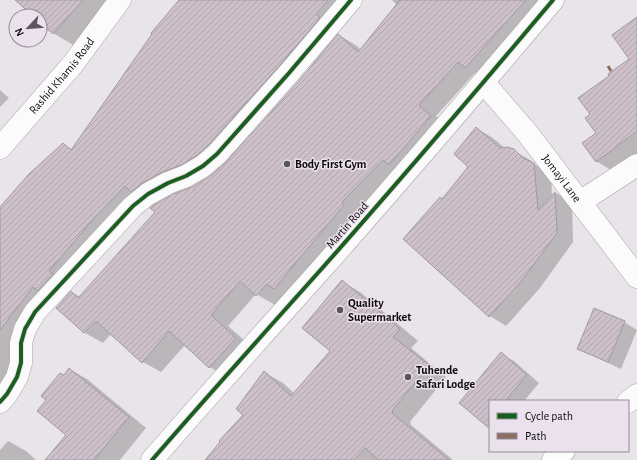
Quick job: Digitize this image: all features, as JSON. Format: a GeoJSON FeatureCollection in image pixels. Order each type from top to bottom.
{"type":"FeatureCollection","features":[{"type":"Feature","properties":{"kind":"street","name":"Rashid Khamis Road"},"geometry":{"type":"LineString","coordinates":[[0,148],[73,64],[120,0]]}},
{"type":"Feature","properties":{"kind":"street"},"geometry":{"type":"LineString","coordinates":[[0,402],[7,394],[17,377],[21,363],[21,343],[25,329],[35,312],[133,206],[148,194],[203,166],[217,154],[351,0]]}},
{"type":"Feature","properties":{"kind":"street","name":"Martin Road"},"geometry":{"type":"LineString","coordinates":[[152,460],[196,408],[326,264],[484,83],[553,0]]}},
{"type":"Feature","properties":{"kind":"street","name":"Jomayi Lane"},"geometry":{"type":"LineString","coordinates":[[484,83],[528,134],[637,277]]}},
{"type":"Feature","properties":{"kind":"street"},"geometry":{"type":"LineString","coordinates":[[580,202],[637,165]]}},
{"type":"Feature","properties":{"kind":"street"},"geometry":{"type":"LineString","coordinates":[[629,401],[637,395]]}},
{"type":"Feature","properties":{"kind":"street"},"geometry":{"type":"LineString","coordinates":[[553,460],[563,452]]}},
{"type":"Feature","properties":{"kind":"building"},"geometry":{"type":"Polygon","coordinates":[[[15,0],[83,0],[53,34],[48,30],[48,8],[24,8],[15,0]]]}},
{"type":"Feature","properties":{"kind":"building"},"geometry":{"type":"Polygon","coordinates":[[[179,0],[328,0],[316,14],[320,18],[208,145],[196,156],[181,165],[162,172],[142,183],[131,192],[125,186],[95,217],[49,271],[53,274],[37,291],[33,287],[0,330],[0,207],[29,174],[63,143],[71,150],[152,34],[151,33],[179,0]]]}},
{"type":"Feature","properties":{"kind":"building"},"geometry":{"type":"Polygon","coordinates":[[[400,0],[526,0],[465,68],[458,62],[419,105],[431,116],[389,165],[383,160],[342,202],[344,205],[274,289],[267,284],[256,296],[240,281],[211,315],[236,338],[209,368],[169,331],[142,363],[96,321],[84,333],[56,308],[71,291],[78,298],[155,212],[150,208],[173,194],[192,187],[209,177],[225,163],[299,81],[338,34],[358,52],[400,0]]]}},
{"type":"Feature","properties":{"kind":"building"},"geometry":{"type":"Polygon","coordinates":[[[637,17],[637,131],[596,162],[582,143],[596,133],[585,118],[590,114],[578,98],[609,76],[608,74],[629,59],[612,35],[637,17]]]}},
{"type":"Feature","properties":{"kind":"building"},"geometry":{"type":"Polygon","coordinates":[[[476,127],[500,148],[507,147],[514,149],[523,158],[534,163],[538,210],[555,192],[557,233],[523,279],[489,317],[403,239],[440,197],[442,199],[468,167],[454,154],[476,127]]]}},
{"type":"Feature","properties":{"kind":"building"},"geometry":{"type":"Polygon","coordinates":[[[342,280],[400,329],[393,337],[429,365],[392,411],[392,413],[449,460],[379,460],[365,448],[354,460],[205,460],[220,442],[219,441],[243,415],[236,409],[264,371],[291,396],[330,351],[302,328],[342,280]]]}},
{"type":"Feature","properties":{"kind":"building"},"geometry":{"type":"Polygon","coordinates":[[[594,308],[625,321],[608,362],[577,349],[594,308]]]}},
{"type":"Feature","properties":{"kind":"building"},"geometry":{"type":"Polygon","coordinates":[[[501,352],[527,375],[506,400],[489,400],[489,428],[459,403],[501,352]]]}},
{"type":"Feature","properties":{"kind":"building"},"geometry":{"type":"Polygon","coordinates":[[[69,368],[129,417],[94,460],[45,460],[66,435],[37,411],[46,400],[41,396],[60,373],[64,375],[69,368]]]}},
{"type":"Feature","properties":{"kind":"marked path"},"geometry":{"type":"LineString","coordinates":[[608,66],[611,71]]}},
{"type":"Feature","properties":{"kind":"cycle path"},"geometry":{"type":"LineString","coordinates":[[0,402],[7,394],[17,377],[21,363],[21,343],[25,329],[35,312],[133,206],[148,194],[203,166],[217,154],[351,0]]}},
{"type":"Feature","properties":{"kind":"cycle path"},"geometry":{"type":"LineString","coordinates":[[152,460],[383,199],[553,0]]}},
{"type":"Feature","properties":{"kind":"place","name":"Body First Gym"},"geometry":{"type":"Point","coordinates":[287,164]}},
{"type":"Feature","properties":{"kind":"place","name":"Quality Supermarket"},"geometry":{"type":"Point","coordinates":[340,310]}},
{"type":"Feature","properties":{"kind":"place","name":"Tuhende Safari Lodge"},"geometry":{"type":"Point","coordinates":[408,377]}}]}
